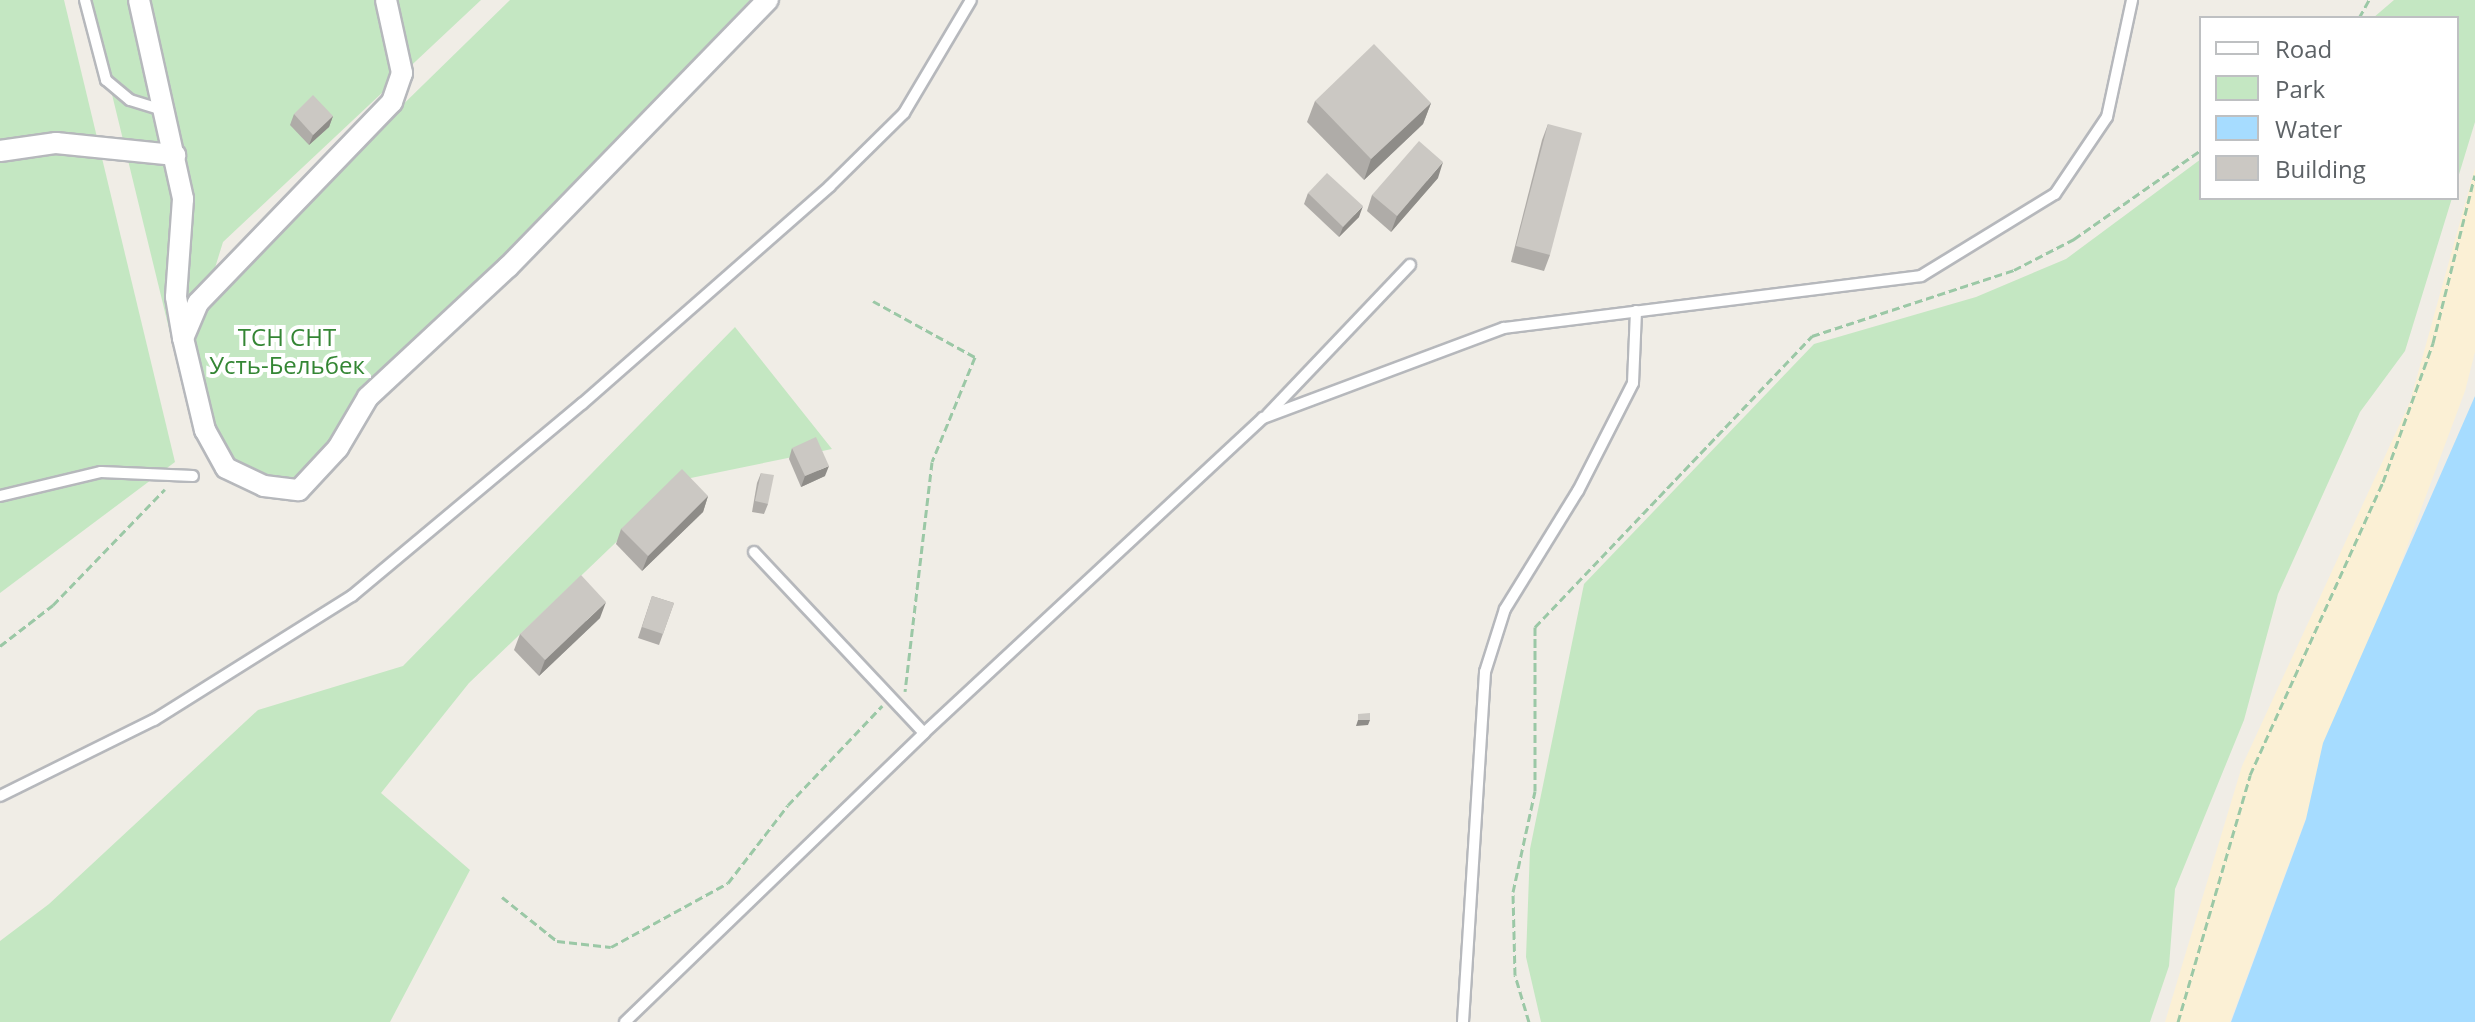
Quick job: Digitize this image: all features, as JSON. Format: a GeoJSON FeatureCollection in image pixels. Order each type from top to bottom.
{"type":"FeatureCollection","features":[{"type":"Feature","properties":{"kind":"street"},"geometry":{"type":"LineString","coordinates":[[139,0],[166,110],[183,199],[176,297],[205,430],[226,468],[264,486],[299,490],[338,448],[368,397],[411,353],[508,267],[768,0]]}},
{"type":"Feature","properties":{"kind":"street"},"geometry":{"type":"LineString","coordinates":[[183,338],[198,303],[392,102],[402,73],[386,0]]}},
{"type":"Feature","properties":{"kind":"street"},"geometry":{"type":"LineString","coordinates":[[0,151],[56,143],[175,155]]}},
{"type":"Feature","properties":{"kind":"lane"},"geometry":{"type":"LineString","coordinates":[[85,0],[106,80],[130,100],[166,110]]}},
{"type":"Feature","properties":{"kind":"lane"},"geometry":{"type":"LineString","coordinates":[[0,796],[154,720],[352,596],[582,404],[830,186],[904,113],[971,0]]}},
{"type":"Feature","properties":{"kind":"lane"},"geometry":{"type":"LineString","coordinates":[[1263,418],[1504,328],[1921,276],[2055,194],[2107,117],[2130,0]]}},
{"type":"Feature","properties":{"kind":"lane"},"geometry":{"type":"LineString","coordinates":[[625,1022],[924,733],[1263,418],[1410,265]]}},
{"type":"Feature","properties":{"kind":"lane"},"geometry":{"type":"LineString","coordinates":[[1463,1022],[1485,672],[1505,609],[1578,491],[1633,383],[1636,311]]}},
{"type":"Feature","properties":{"kind":"lane"},"geometry":{"type":"LineString","coordinates":[[0,496],[101,472],[193,476]]}},
{"type":"Feature","properties":{"kind":"lane"},"geometry":{"type":"LineString","coordinates":[[754,552],[924,733]]}},
{"type":"Feature","properties":{"kind":"path"},"geometry":{"type":"LineString","coordinates":[[1529,1022],[1515,975],[1513,892],[1535,791],[1535,627],[1812,336],[2014,270],[2074,239],[2199,151]]}},
{"type":"Feature","properties":{"kind":"path"},"geometry":{"type":"LineString","coordinates":[[2178,1022],[2250,775],[2383,482],[2433,343],[2475,175]]}},
{"type":"Feature","properties":{"kind":"path"},"geometry":{"type":"LineString","coordinates":[[873,301],[975,357],[932,462],[903,711]]}},
{"type":"Feature","properties":{"kind":"path"},"geometry":{"type":"LineString","coordinates":[[0,646],[53,605],[158,492],[193,476]]}},
{"type":"Feature","properties":{"kind":"path"},"geometry":{"type":"LineString","coordinates":[[502,897],[557,941],[611,947],[728,883],[788,805],[890,697]]}},
{"type":"Feature","properties":{"kind":"green space"},"geometry":{"type":"Polygon","coordinates":[[[0,0],[64,0],[175,462],[0,593],[0,0]]]}},
{"type":"Feature","properties":{"kind":"green space","name":"ТСН СНТ Усть-Бельбек"},"geometry":{"type":"Polygon","coordinates":[[[89,0],[481,0],[223,242],[206,297],[510,0],[750,0],[507,254],[298,484],[267,482],[230,467],[209,429],[189,352],[181,378],[89,0]]]}},
{"type":"Feature","properties":{"kind":"green space"},"geometry":{"type":"Polygon","coordinates":[[[2394,0],[2475,0],[2475,122],[2459,174],[2459,16],[2375,16],[2394,0]]]}},
{"type":"Feature","properties":{"kind":"green space"},"geometry":{"type":"Polygon","coordinates":[[[2199,160],[2199,200],[2451,200],[2405,351],[2360,412],[2278,594],[2244,720],[2175,889],[2169,966],[2150,1022],[1541,1022],[1526,957],[1530,849],[1584,584],[1814,344],[1976,297],[2066,259],[2199,160]]]}},
{"type":"Feature","properties":{"kind":"green space"},"geometry":{"type":"Polygon","coordinates":[[[735,327],[832,449],[681,480],[469,683],[381,793],[470,870],[390,1022],[0,1022],[0,941],[49,904],[258,710],[403,666],[735,327]]]}},
{"type":"Feature","properties":{"kind":"sand"},"geometry":{"type":"Polygon","coordinates":[[[2475,168],[2475,352],[2465,391],[2230,1022],[2165,1022],[2242,766],[2410,402],[2475,168]]]}},
{"type":"Feature","properties":{"kind":"water"},"geometry":{"type":"Polygon","coordinates":[[[2475,396],[2475,1022],[2231,1022],[2306,819],[2323,743],[2475,396]]]}},
{"type":"Feature","properties":{"kind":"building"},"geometry":{"type":"Polygon","coordinates":[[[1374,44],[1431,103],[1371,159],[1315,101],[1374,44]]]}},
{"type":"Feature","properties":{"kind":"building"},"geometry":{"type":"Polygon","coordinates":[[[313,95],[333,116],[313,135],[294,114],[313,95]]]}},
{"type":"Feature","properties":{"kind":"building"},"geometry":{"type":"Polygon","coordinates":[[[1548,124],[1582,133],[1550,255],[1516,246],[1548,124]]]}},
{"type":"Feature","properties":{"kind":"building"},"geometry":{"type":"Polygon","coordinates":[[[1419,141],[1443,162],[1397,216],[1372,195],[1419,141]]]}},
{"type":"Feature","properties":{"kind":"building"},"geometry":{"type":"Polygon","coordinates":[[[1327,173],[1363,206],[1343,227],[1308,193],[1327,173]]]}},
{"type":"Feature","properties":{"kind":"building"},"geometry":{"type":"Polygon","coordinates":[[[816,437],[829,466],[805,476],[792,448],[816,437]]]}},
{"type":"Feature","properties":{"kind":"building"},"geometry":{"type":"Polygon","coordinates":[[[682,469],[708,496],[648,556],[621,529],[682,469]]]}},
{"type":"Feature","properties":{"kind":"building"},"geometry":{"type":"Polygon","coordinates":[[[761,473],[774,475],[768,504],[755,501],[761,473]]]}},
{"type":"Feature","properties":{"kind":"building"},"geometry":{"type":"Polygon","coordinates":[[[581,575],[606,602],[545,660],[520,634],[581,575]]]}},
{"type":"Feature","properties":{"kind":"building"},"geometry":{"type":"Polygon","coordinates":[[[652,596],[674,603],[663,634],[642,627],[652,596]]]}},
{"type":"Feature","properties":{"kind":"building"},"geometry":{"type":"Polygon","coordinates":[[[1370,713],[1370,720],[1358,720],[1358,714],[1370,713]]]}}]}
